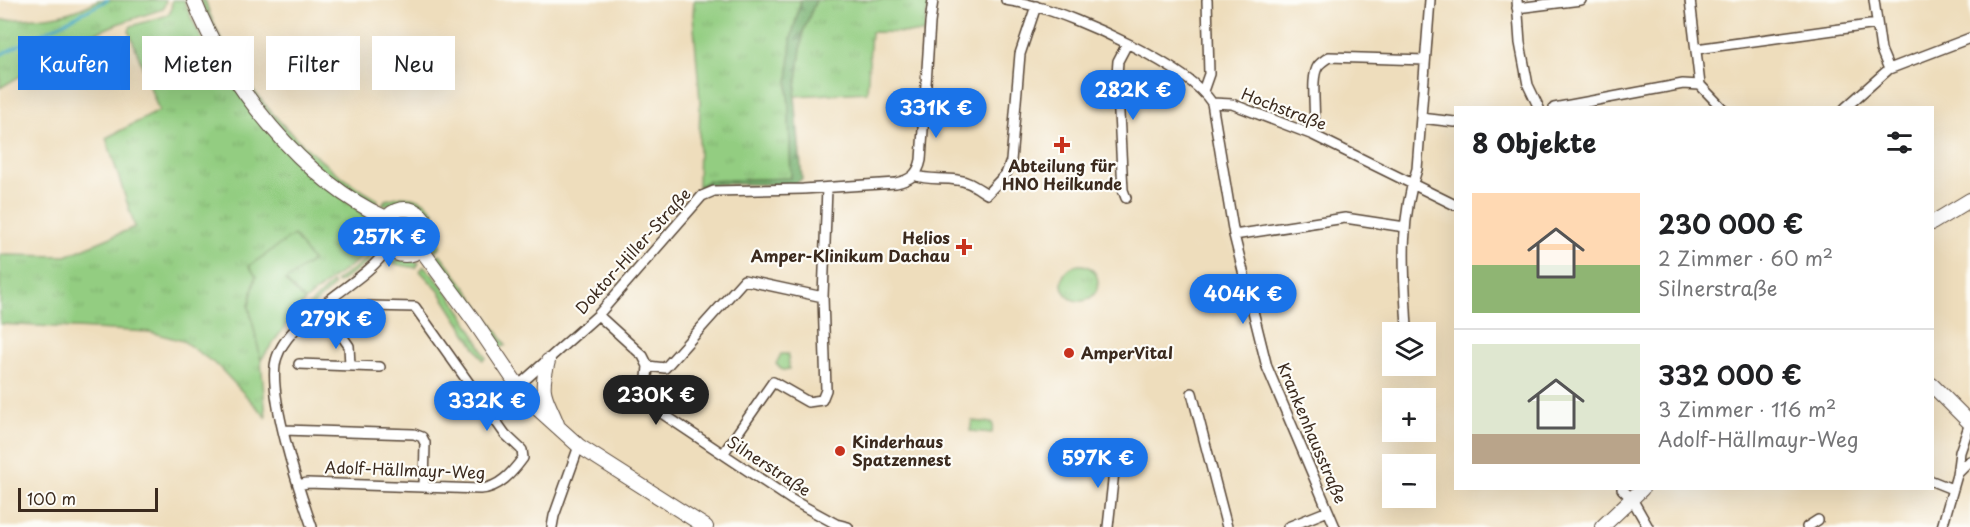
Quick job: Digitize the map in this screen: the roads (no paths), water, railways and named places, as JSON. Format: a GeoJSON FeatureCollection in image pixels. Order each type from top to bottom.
{"type":"FeatureCollection","features":[{"type":"Feature","properties":{"kind":"main road"},"geometry":{"type":"LineString","coordinates":[[194,0],[203,23],[234,75],[275,130],[315,171],[354,200],[386,218]]}},
{"type":"Feature","properties":{"kind":"main road"},"geometry":{"type":"LineString","coordinates":[[1934,222],[1970,200]]}},
{"type":"Feature","properties":{"kind":"main road"},"geometry":{"type":"LineString","coordinates":[[407,208],[421,215],[428,228],[426,243],[421,249],[408,255],[400,255],[388,248],[381,233],[386,218],[399,209],[407,208]]}},
{"type":"Feature","properties":{"kind":"main road"},"geometry":{"type":"LineString","coordinates":[[421,249],[518,386],[538,409],[579,446],[706,527]]}},
{"type":"Feature","properties":{"kind":"main road"},"geometry":{"type":"LineString","coordinates":[[548,361],[542,387],[559,429]]}},
{"type":"Feature","properties":{"kind":"main road"},"geometry":{"type":"LineString","coordinates":[[1934,387],[1970,423]]}},
{"type":"Feature","properties":{"kind":"main road"},"geometry":{"type":"LineString","coordinates":[[1602,527],[1637,494]]}},
{"type":"Feature","properties":{"kind":"street"},"geometry":{"type":"LineString","coordinates":[[933,0],[921,160],[914,175],[924,179],[958,180],[971,183],[987,194],[1009,168],[1020,54],[1036,6]]}},
{"type":"Feature","properties":{"kind":"street"},"geometry":{"type":"LineString","coordinates":[[1006,0],[1036,6],[1127,44],[1161,62],[1203,91],[1212,103]]}},
{"type":"Feature","properties":{"kind":"street"},"geometry":{"type":"LineString","coordinates":[[1203,91],[1209,74],[1207,0]]}},
{"type":"Feature","properties":{"kind":"street"},"geometry":{"type":"LineString","coordinates":[[1407,322],[1403,274],[1404,228],[1417,168],[1430,0]]}},
{"type":"Feature","properties":{"kind":"street"},"geometry":{"type":"LineString","coordinates":[[1538,106],[1528,85],[1520,43],[1517,4],[1581,0]]}},
{"type":"Feature","properties":{"kind":"street"},"geometry":{"type":"LineString","coordinates":[[1690,0],[1700,85],[1720,106]]}},
{"type":"Feature","properties":{"kind":"street"},"geometry":{"type":"LineString","coordinates":[[1874,0],[1881,50],[1889,69]]}},
{"type":"Feature","properties":{"kind":"street"},"geometry":{"type":"LineString","coordinates":[[1696,49],[1877,24]]}},
{"type":"Feature","properties":{"kind":"street"},"geometry":{"type":"LineString","coordinates":[[1847,106],[1889,69],[1970,39]]}},
{"type":"Feature","properties":{"kind":"street"},"geometry":{"type":"LineString","coordinates":[[1126,198],[1123,190],[1117,75],[1118,62],[1127,44]]}},
{"type":"Feature","properties":{"kind":"street"},"geometry":{"type":"LineString","coordinates":[[1313,135],[1315,78],[1318,66],[1329,57],[1425,60]]}},
{"type":"Feature","properties":{"kind":"street"},"geometry":{"type":"LineString","coordinates":[[1565,106],[1683,84],[1700,85]]}},
{"type":"Feature","properties":{"kind":"street","name":"Hochstraße"},"geometry":{"type":"LineString","coordinates":[[1212,103],[1232,104],[1313,135],[1454,204]]}},
{"type":"Feature","properties":{"kind":"street","name":"Krankenhausstraße"},"geometry":{"type":"LineString","coordinates":[[1212,103],[1234,235],[1267,367],[1335,527]]}},
{"type":"Feature","properties":{"kind":"street"},"geometry":{"type":"LineString","coordinates":[[1421,118],[1454,122]]}},
{"type":"Feature","properties":{"kind":"street","name":"Doktor-Hiller-Straße"},"geometry":{"type":"LineString","coordinates":[[518,386],[598,315],[702,196],[714,191],[827,188],[896,183],[903,182],[914,175]]}},
{"type":"Feature","properties":{"kind":"street"},"geometry":{"type":"LineString","coordinates":[[723,454],[773,382],[808,402],[822,400],[826,390],[823,297],[827,188]]}},
{"type":"Feature","properties":{"kind":"street"},"geometry":{"type":"LineString","coordinates":[[1234,235],[1346,218],[1404,228]]}},
{"type":"Feature","properties":{"kind":"street"},"geometry":{"type":"LineString","coordinates":[[312,527],[283,430],[276,388],[276,359],[285,341],[299,325],[340,290],[373,266],[388,248]]}},
{"type":"Feature","properties":{"kind":"street"},"geometry":{"type":"LineString","coordinates":[[598,315],[643,356],[648,366],[665,368],[744,280],[823,297]]}},
{"type":"Feature","properties":{"kind":"street","name":"Adolf-Hällmayr-Weg"},"geometry":{"type":"LineString","coordinates":[[298,485],[307,483],[493,488],[523,459],[522,450],[505,434],[416,307],[369,306],[337,329]]}},
{"type":"Feature","properties":{"kind":"street"},"geometry":{"type":"LineString","coordinates":[[319,309],[349,346],[350,366]]}},
{"type":"Feature","properties":{"kind":"street"},"geometry":{"type":"LineString","coordinates":[[299,364],[380,367]]}},
{"type":"Feature","properties":{"kind":"street","name":"Silnerstraße"},"geometry":{"type":"LineString","coordinates":[[648,366],[646,390],[651,406],[792,500],[836,524],[848,527]]}},
{"type":"Feature","properties":{"kind":"street"},"geometry":{"type":"LineString","coordinates":[[1192,393],[1227,527]]}},
{"type":"Feature","properties":{"kind":"street"},"geometry":{"type":"LineString","coordinates":[[1942,527],[1957,475],[1960,452],[1970,423]]}},
{"type":"Feature","properties":{"kind":"street"},"geometry":{"type":"LineString","coordinates":[[283,430],[414,434],[422,437],[425,443],[424,487]]}},
{"type":"Feature","properties":{"kind":"street"},"geometry":{"type":"LineString","coordinates":[[552,527],[579,446]]}},
{"type":"Feature","properties":{"kind":"street"},"geometry":{"type":"LineString","coordinates":[[1107,527],[1116,453]]}},
{"type":"Feature","properties":{"kind":"street"},"geometry":{"type":"LineString","coordinates":[[1957,475],[1970,460]]}},
{"type":"Feature","properties":{"kind":"street"},"geometry":{"type":"LineString","coordinates":[[1934,482],[1953,489]]}},
{"type":"Feature","properties":{"kind":"street"},"geometry":{"type":"LineString","coordinates":[[1637,494],[1648,527]]}},
{"type":"Feature","properties":{"kind":"street"},"geometry":{"type":"LineString","coordinates":[[1288,527],[1328,511]]}},
{"type":"Feature","properties":{"kind":"street"},"geometry":{"type":"LineString","coordinates":[[1808,527],[1818,520]]}},
{"type":"Feature","properties":{"kind":"waterway"},"geometry":{"type":"LineString","coordinates":[[0,55],[108,0]]}},
{"type":"Feature","properties":{"kind":"place","name":"Abteilung für HNO Heilkunde"},"geometry":{"type":"Point","coordinates":[1062,145]}},
{"type":"Feature","properties":{"kind":"place","name":"Helios Amper-Klinikum Dachau"},"geometry":{"type":"Point","coordinates":[964,247]}},
{"type":"Feature","properties":{"kind":"place","name":"AmperVital"},"geometry":{"type":"Point","coordinates":[1069,353]}},
{"type":"Feature","properties":{"kind":"place","name":"Kinderhaus Spatzennest"},"geometry":{"type":"Point","coordinates":[840,451]}}]}
